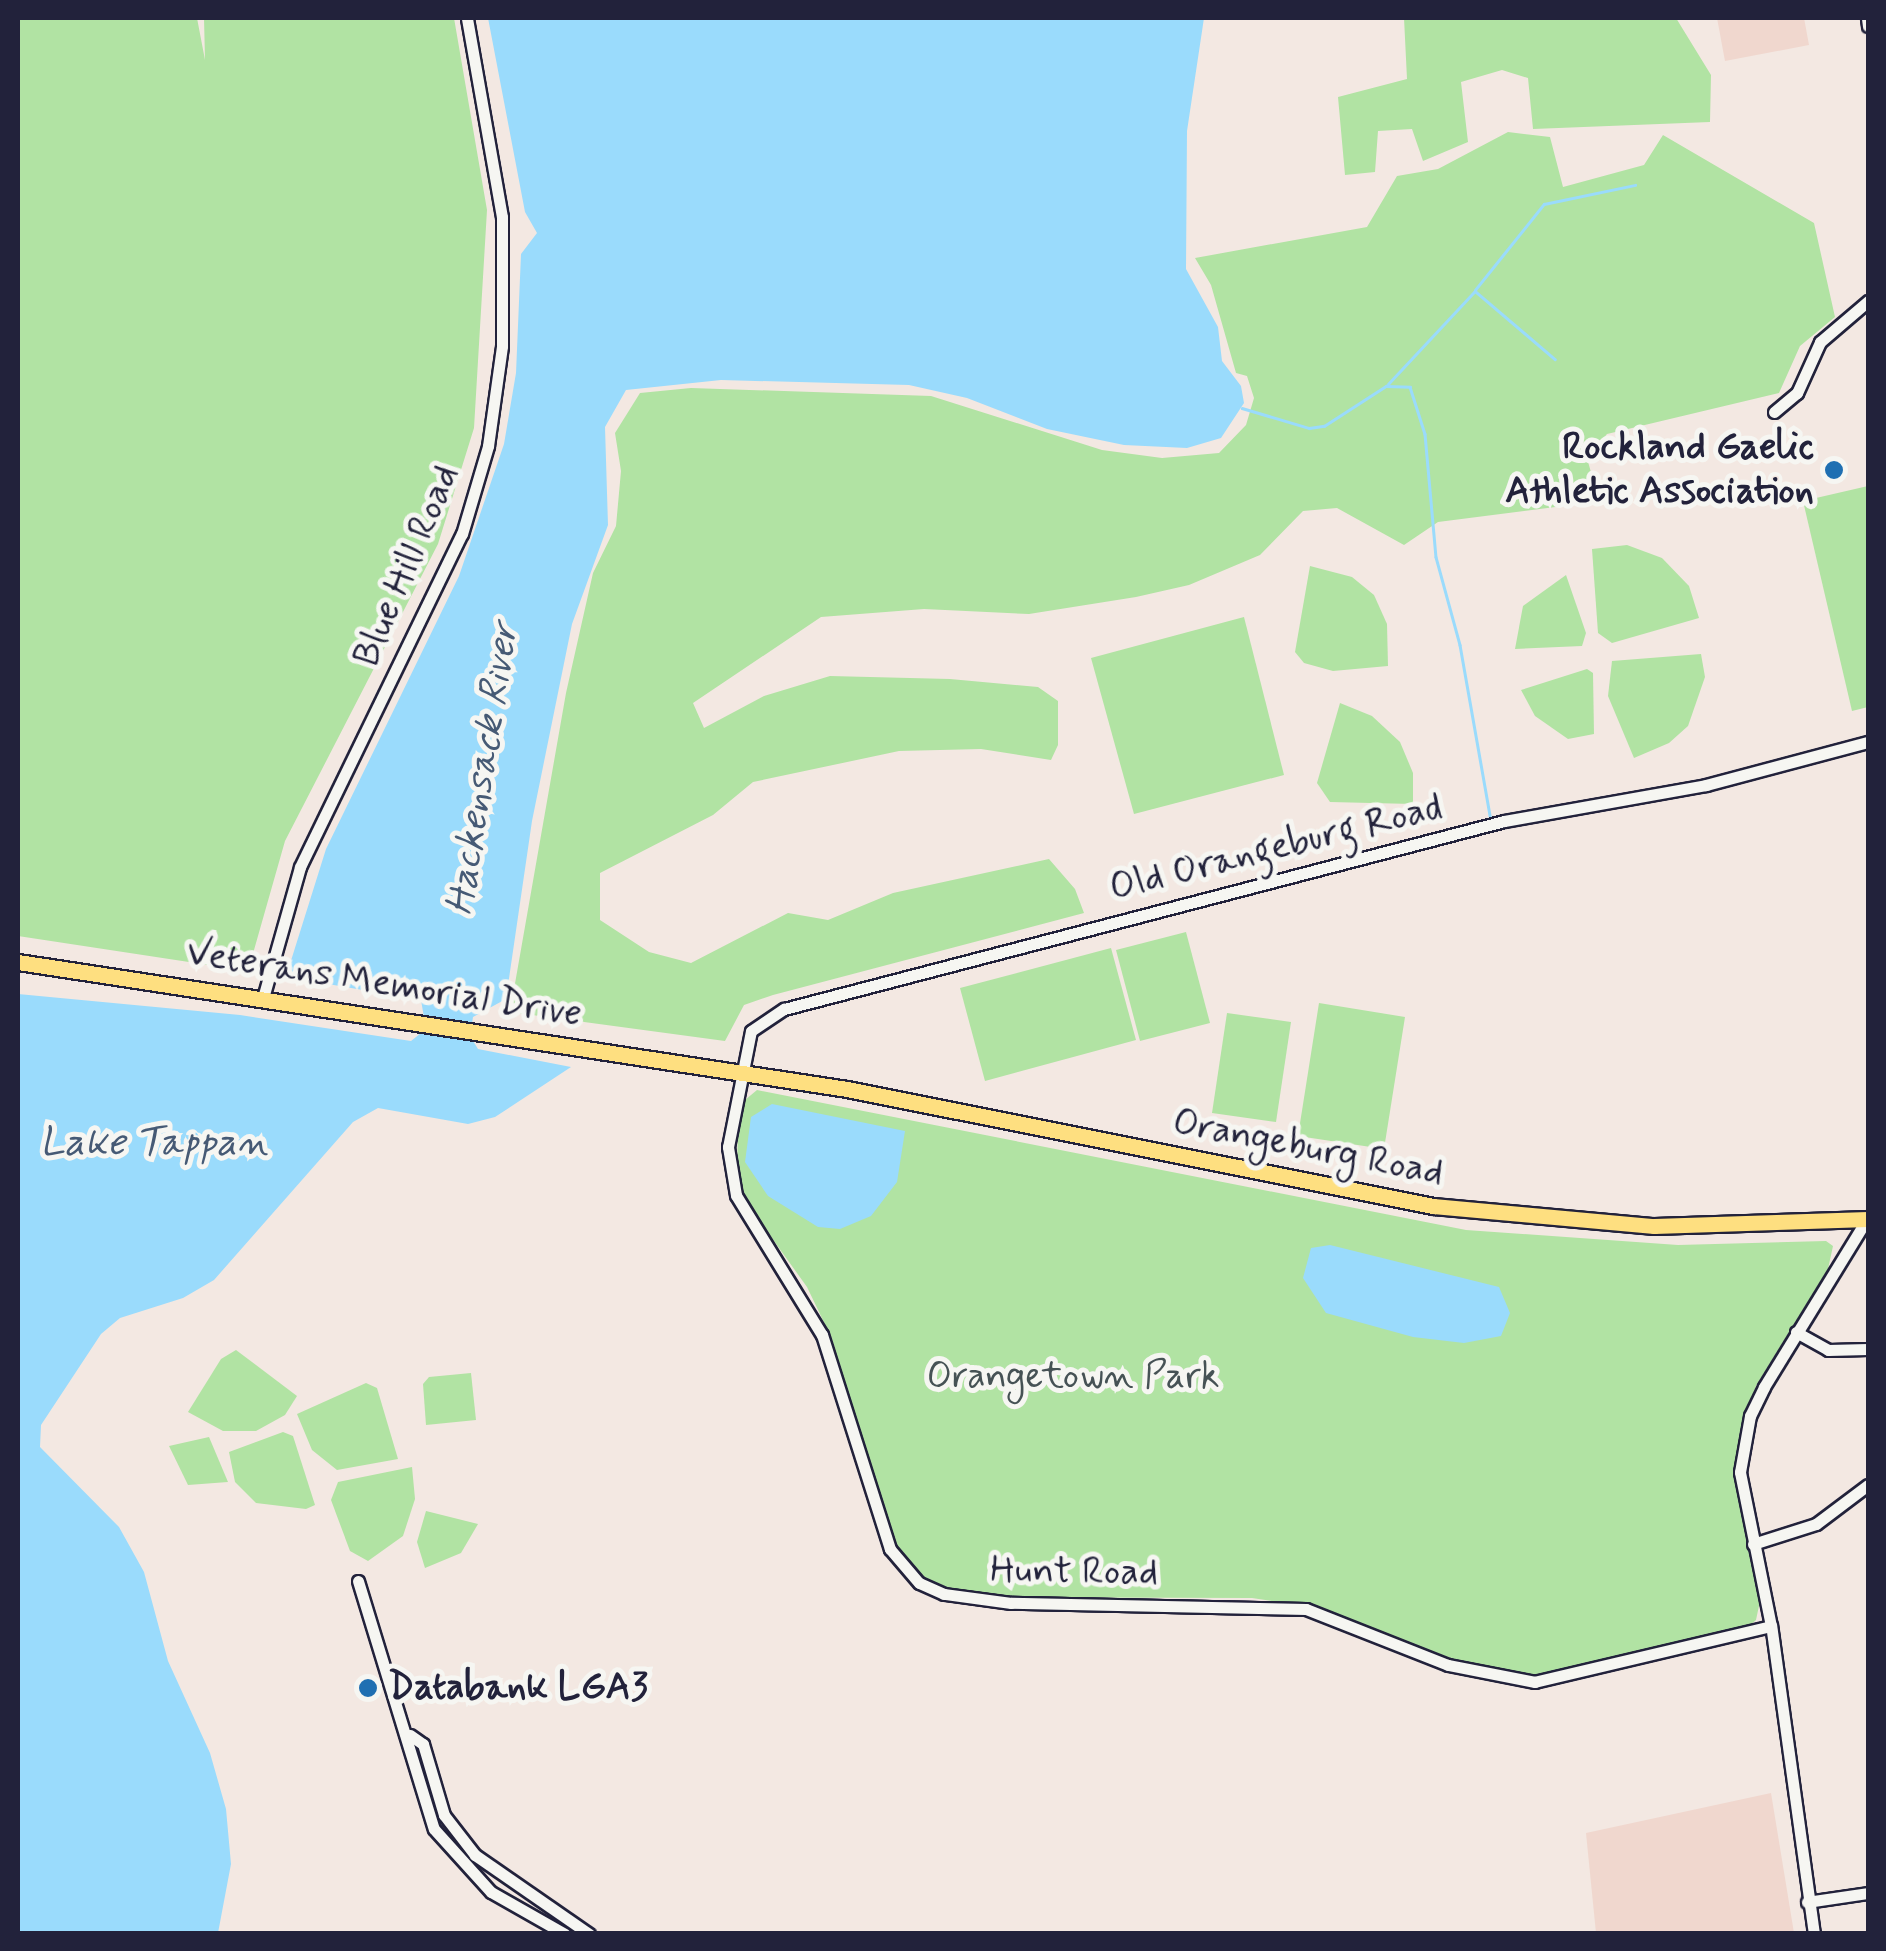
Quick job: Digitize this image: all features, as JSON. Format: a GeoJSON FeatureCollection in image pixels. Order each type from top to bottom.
{"type":"FeatureCollection","features":[{"type":"Feature","properties":{"kind":"main road","name":"Veterans Memorial Drive"},"geometry":{"type":"LineString","coordinates":[[18,962],[741,1072]]}},
{"type":"Feature","properties":{"kind":"main road","name":"Orangeburg Road"},"geometry":{"type":"LineString","coordinates":[[741,1072],[1433,1206],[1654,1226],[1868,1218]]}},
{"type":"Feature","properties":{"kind":"street","name":"Blue Hill Road"},"geometry":{"type":"LineString","coordinates":[[263,998],[300,867],[462,534],[488,446],[502,346],[502,217],[467,18]]}},
{"type":"Feature","properties":{"kind":"street"},"geometry":{"type":"LineString","coordinates":[[1867,18],[1868,26]]}},
{"type":"Feature","properties":{"kind":"street"},"geometry":{"type":"LineString","coordinates":[[1774,412],[1798,393],[1820,342],[1868,301]]}},
{"type":"Feature","properties":{"kind":"street","name":"Old Orangeburg Road"},"geometry":{"type":"LineString","coordinates":[[741,1072],[754,1024],[784,1009],[1504,821],[1706,785],[1868,742]]}},
{"type":"Feature","properties":{"kind":"street","name":"Hunt Road"},"geometry":{"type":"LineString","coordinates":[[741,1072],[728,1147],[732,1182],[822,1335],[880,1526],[901,1567],[919,1583],[972,1600],[1306,1609],[1458,1668],[1535,1682],[1770,1626]]}},
{"type":"Feature","properties":{"kind":"street"},"geometry":{"type":"LineString","coordinates":[[1814,1934],[1770,1626],[1740,1472],[1743,1443],[1764,1387],[1868,1218]]}},
{"type":"Feature","properties":{"kind":"street"},"geometry":{"type":"LineString","coordinates":[[1796,1332],[1828,1350],[1868,1349]]}},
{"type":"Feature","properties":{"kind":"street"},"geometry":{"type":"LineString","coordinates":[[1753,1544],[1816,1524],[1868,1485]]}},
{"type":"Feature","properties":{"kind":"street"},"geometry":{"type":"LineString","coordinates":[[358,1581],[410,1735],[408,1750],[434,1828],[465,1870],[491,1892],[560,1930],[566,1912]]}},
{"type":"Feature","properties":{"kind":"street"},"geometry":{"type":"LineString","coordinates":[[410,1735],[423,1744],[444,1815],[475,1856],[501,1878],[566,1912],[589,1934]]}},
{"type":"Feature","properties":{"kind":"street"},"geometry":{"type":"LineString","coordinates":[[1807,1902],[1868,1894]]}},
{"type":"Feature","properties":{"kind":"shaded area"},"geometry":{"type":"Polygon","coordinates":[[[1717,18],[1804,18],[1809,45],[1725,61],[1717,18]]]}},
{"type":"Feature","properties":{"kind":"shaded area"},"geometry":{"type":"Polygon","coordinates":[[[1771,1793],[1794,1933],[1596,1933],[1586,1833],[1771,1793]]]}},
{"type":"Feature","properties":{"kind":"green space"},"geometry":{"type":"Polygon","coordinates":[[[18,18],[197,18],[205,60],[204,18],[454,18],[487,210],[474,428],[438,544],[285,841],[248,971],[18,936],[18,18]]]}},
{"type":"Feature","properties":{"kind":"green space"},"geometry":{"type":"Polygon","coordinates":[[[1404,18],[1676,18],[1711,75],[1710,122],[1533,129],[1528,78],[1502,70],[1461,82],[1468,142],[1423,161],[1412,129],[1378,131],[1375,172],[1345,175],[1338,97],[1407,79],[1404,18]]]}},
{"type":"Feature","properties":{"kind":"green space"},"geometry":{"type":"Polygon","coordinates":[[[1508,132],[1550,137],[1563,187],[1644,165],[1663,135],[1814,223],[1835,317],[1800,346],[1779,393],[1607,434],[1587,458],[1597,494],[1571,505],[1438,522],[1404,545],[1337,508],[1303,511],[1260,555],[1189,585],[1136,597],[1029,614],[924,609],[821,617],[693,703],[704,728],[764,696],[830,676],[950,679],[1038,687],[1058,701],[1058,745],[1051,760],[981,749],[899,751],[753,782],[713,815],[600,873],[600,920],[649,952],[691,963],[788,913],[828,920],[893,893],[1049,859],[1075,889],[1084,913],[744,1005],[725,1041],[510,1012],[566,693],[593,573],[616,526],[621,471],[615,433],[640,393],[691,388],[931,396],[1102,450],[1162,458],[1219,453],[1246,425],[1254,398],[1247,376],[1236,373],[1211,285],[1195,258],[1367,227],[1397,176],[1438,169],[1508,132]]]}},
{"type":"Feature","properties":{"kind":"green space"},"geometry":{"type":"Polygon","coordinates":[[[1868,486],[1868,707],[1852,711],[1803,501],[1868,486]]]}},
{"type":"Feature","properties":{"kind":"green space"},"geometry":{"type":"Polygon","coordinates":[[[1627,545],[1662,558],[1689,586],[1699,618],[1612,643],[1598,633],[1592,549],[1627,545]]]}},
{"type":"Feature","properties":{"kind":"green space"},"geometry":{"type":"Polygon","coordinates":[[[1310,566],[1352,577],[1374,595],[1387,624],[1388,666],[1333,671],[1304,663],[1295,652],[1310,566]]]}},
{"type":"Feature","properties":{"kind":"green space"},"geometry":{"type":"Polygon","coordinates":[[[1566,575],[1586,633],[1582,646],[1515,649],[1523,606],[1566,575]]]}},
{"type":"Feature","properties":{"kind":"green space"},"geometry":{"type":"Polygon","coordinates":[[[1244,617],[1284,775],[1134,814],[1091,658],[1244,617]]]}},
{"type":"Feature","properties":{"kind":"green space"},"geometry":{"type":"Polygon","coordinates":[[[1701,654],[1705,677],[1688,726],[1669,743],[1634,758],[1608,696],[1612,661],[1701,654]]]}},
{"type":"Feature","properties":{"kind":"green space"},"geometry":{"type":"Polygon","coordinates":[[[1587,669],[1593,673],[1594,734],[1568,739],[1535,716],[1521,690],[1587,669]]]}},
{"type":"Feature","properties":{"kind":"green space"},"geometry":{"type":"Polygon","coordinates":[[[1340,703],[1372,716],[1400,742],[1413,773],[1413,804],[1330,802],[1317,783],[1340,703]]]}},
{"type":"Feature","properties":{"kind":"green space"},"geometry":{"type":"Polygon","coordinates":[[[1186,932],[1210,1023],[1140,1041],[1116,950],[1186,932]]]}},
{"type":"Feature","properties":{"kind":"green space"},"geometry":{"type":"Polygon","coordinates":[[[1111,948],[1136,1040],[985,1081],[960,988],[1111,948]]]}},
{"type":"Feature","properties":{"kind":"green space"},"geometry":{"type":"Polygon","coordinates":[[[1319,1003],[1405,1017],[1384,1149],[1298,1136],[1319,1003]]]}},
{"type":"Feature","properties":{"kind":"green space"},"geometry":{"type":"Polygon","coordinates":[[[1227,1013],[1291,1022],[1276,1122],[1212,1113],[1227,1013]]]}},
{"type":"Feature","properties":{"kind":"green space","name":"Orangetown Park"},"geometry":{"type":"Polygon","coordinates":[[[757,1090],[1466,1230],[1678,1245],[1826,1241],[1833,1246],[1828,1269],[1756,1386],[1743,1421],[1735,1467],[1760,1601],[1756,1620],[1747,1628],[1538,1677],[1459,1661],[1300,1605],[1252,1598],[976,1597],[937,1587],[911,1572],[892,1545],[832,1339],[807,1287],[746,1202],[737,1172],[738,1125],[745,1100],[757,1090]]]}},
{"type":"Feature","properties":{"kind":"green space"},"geometry":{"type":"Polygon","coordinates":[[[236,1350],[297,1396],[285,1415],[256,1431],[223,1431],[188,1412],[221,1359],[236,1350]]]}},
{"type":"Feature","properties":{"kind":"green space"},"geometry":{"type":"Polygon","coordinates":[[[471,1373],[476,1420],[426,1425],[423,1384],[429,1377],[471,1373]]]}},
{"type":"Feature","properties":{"kind":"green space"},"geometry":{"type":"Polygon","coordinates":[[[366,1383],[377,1388],[398,1459],[337,1470],[312,1450],[297,1414],[366,1383]]]}},
{"type":"Feature","properties":{"kind":"green space"},"geometry":{"type":"Polygon","coordinates":[[[283,1432],[293,1436],[315,1505],[306,1509],[256,1503],[235,1482],[229,1452],[283,1432]]]}},
{"type":"Feature","properties":{"kind":"green space"},"geometry":{"type":"Polygon","coordinates":[[[209,1437],[228,1482],[188,1485],[169,1446],[209,1437]]]}},
{"type":"Feature","properties":{"kind":"green space"},"geometry":{"type":"Polygon","coordinates":[[[412,1467],[415,1499],[403,1536],[368,1561],[350,1551],[331,1500],[338,1482],[412,1467]]]}},
{"type":"Feature","properties":{"kind":"green space"},"geometry":{"type":"Polygon","coordinates":[[[426,1511],[478,1524],[461,1553],[425,1568],[417,1542],[426,1511]]]}},
{"type":"Feature","properties":{"kind":"water"},"geometry":{"type":"Polygon","coordinates":[[[488,18],[1204,18],[1187,131],[1186,269],[1218,327],[1222,361],[1241,386],[1244,403],[1221,438],[1187,448],[1124,445],[1047,429],[967,398],[909,385],[721,380],[626,390],[605,427],[608,525],[572,624],[532,821],[506,999],[473,1017],[470,1036],[478,1049],[571,1067],[495,1117],[468,1124],[378,1108],[353,1122],[214,1280],[183,1298],[120,1318],[101,1334],[41,1425],[40,1447],[119,1527],[144,1572],[168,1661],[210,1753],[226,1809],[231,1864],[218,1933],[18,1933],[18,994],[240,1015],[411,1041],[426,1029],[421,1000],[293,978],[289,967],[326,849],[459,576],[504,444],[516,373],[521,254],[537,233],[525,212],[488,18]]]}},
{"type":"Feature","properties":{"kind":"water"},"geometry":{"type":"Polygon","coordinates":[[[772,1104],[905,1131],[897,1182],[871,1216],[840,1229],[818,1227],[768,1196],[745,1162],[751,1117],[772,1104]]]}},
{"type":"Feature","properties":{"kind":"water"},"geometry":{"type":"Polygon","coordinates":[[[1330,1245],[1499,1287],[1510,1313],[1501,1336],[1464,1343],[1413,1337],[1326,1313],[1303,1278],[1311,1248],[1330,1245]]]}},
{"type":"Feature","properties":{"kind":"waterway"},"geometry":{"type":"LineString","coordinates":[[1475,290],[1544,204],[1635,185]]}},
{"type":"Feature","properties":{"kind":"waterway"},"geometry":{"type":"LineString","coordinates":[[1388,384],[1475,291],[1555,359]]}},
{"type":"Feature","properties":{"kind":"waterway"},"geometry":{"type":"LineString","coordinates":[[1242,408],[1309,428],[1324,426],[1386,386],[1410,387],[1425,434],[1436,557],[1460,645],[1490,816]]}},
{"type":"Feature","properties":{"kind":"place","name":"Rockland Gaelic Athletic Association"},"geometry":{"type":"Point","coordinates":[1834,470]}},
{"type":"Feature","properties":{"kind":"place","name":"Databank LGA3"},"geometry":{"type":"Point","coordinates":[368,1688]}},
{"type":"Feature","properties":{"kind":"water label","name":"Hackensack River"},"geometry":{"type":"Point","coordinates":[483,769]}},
{"type":"Feature","properties":{"kind":"water label","name":"Lake Tappan"},"geometry":{"type":"Point","coordinates":[154,1143]}}]}
